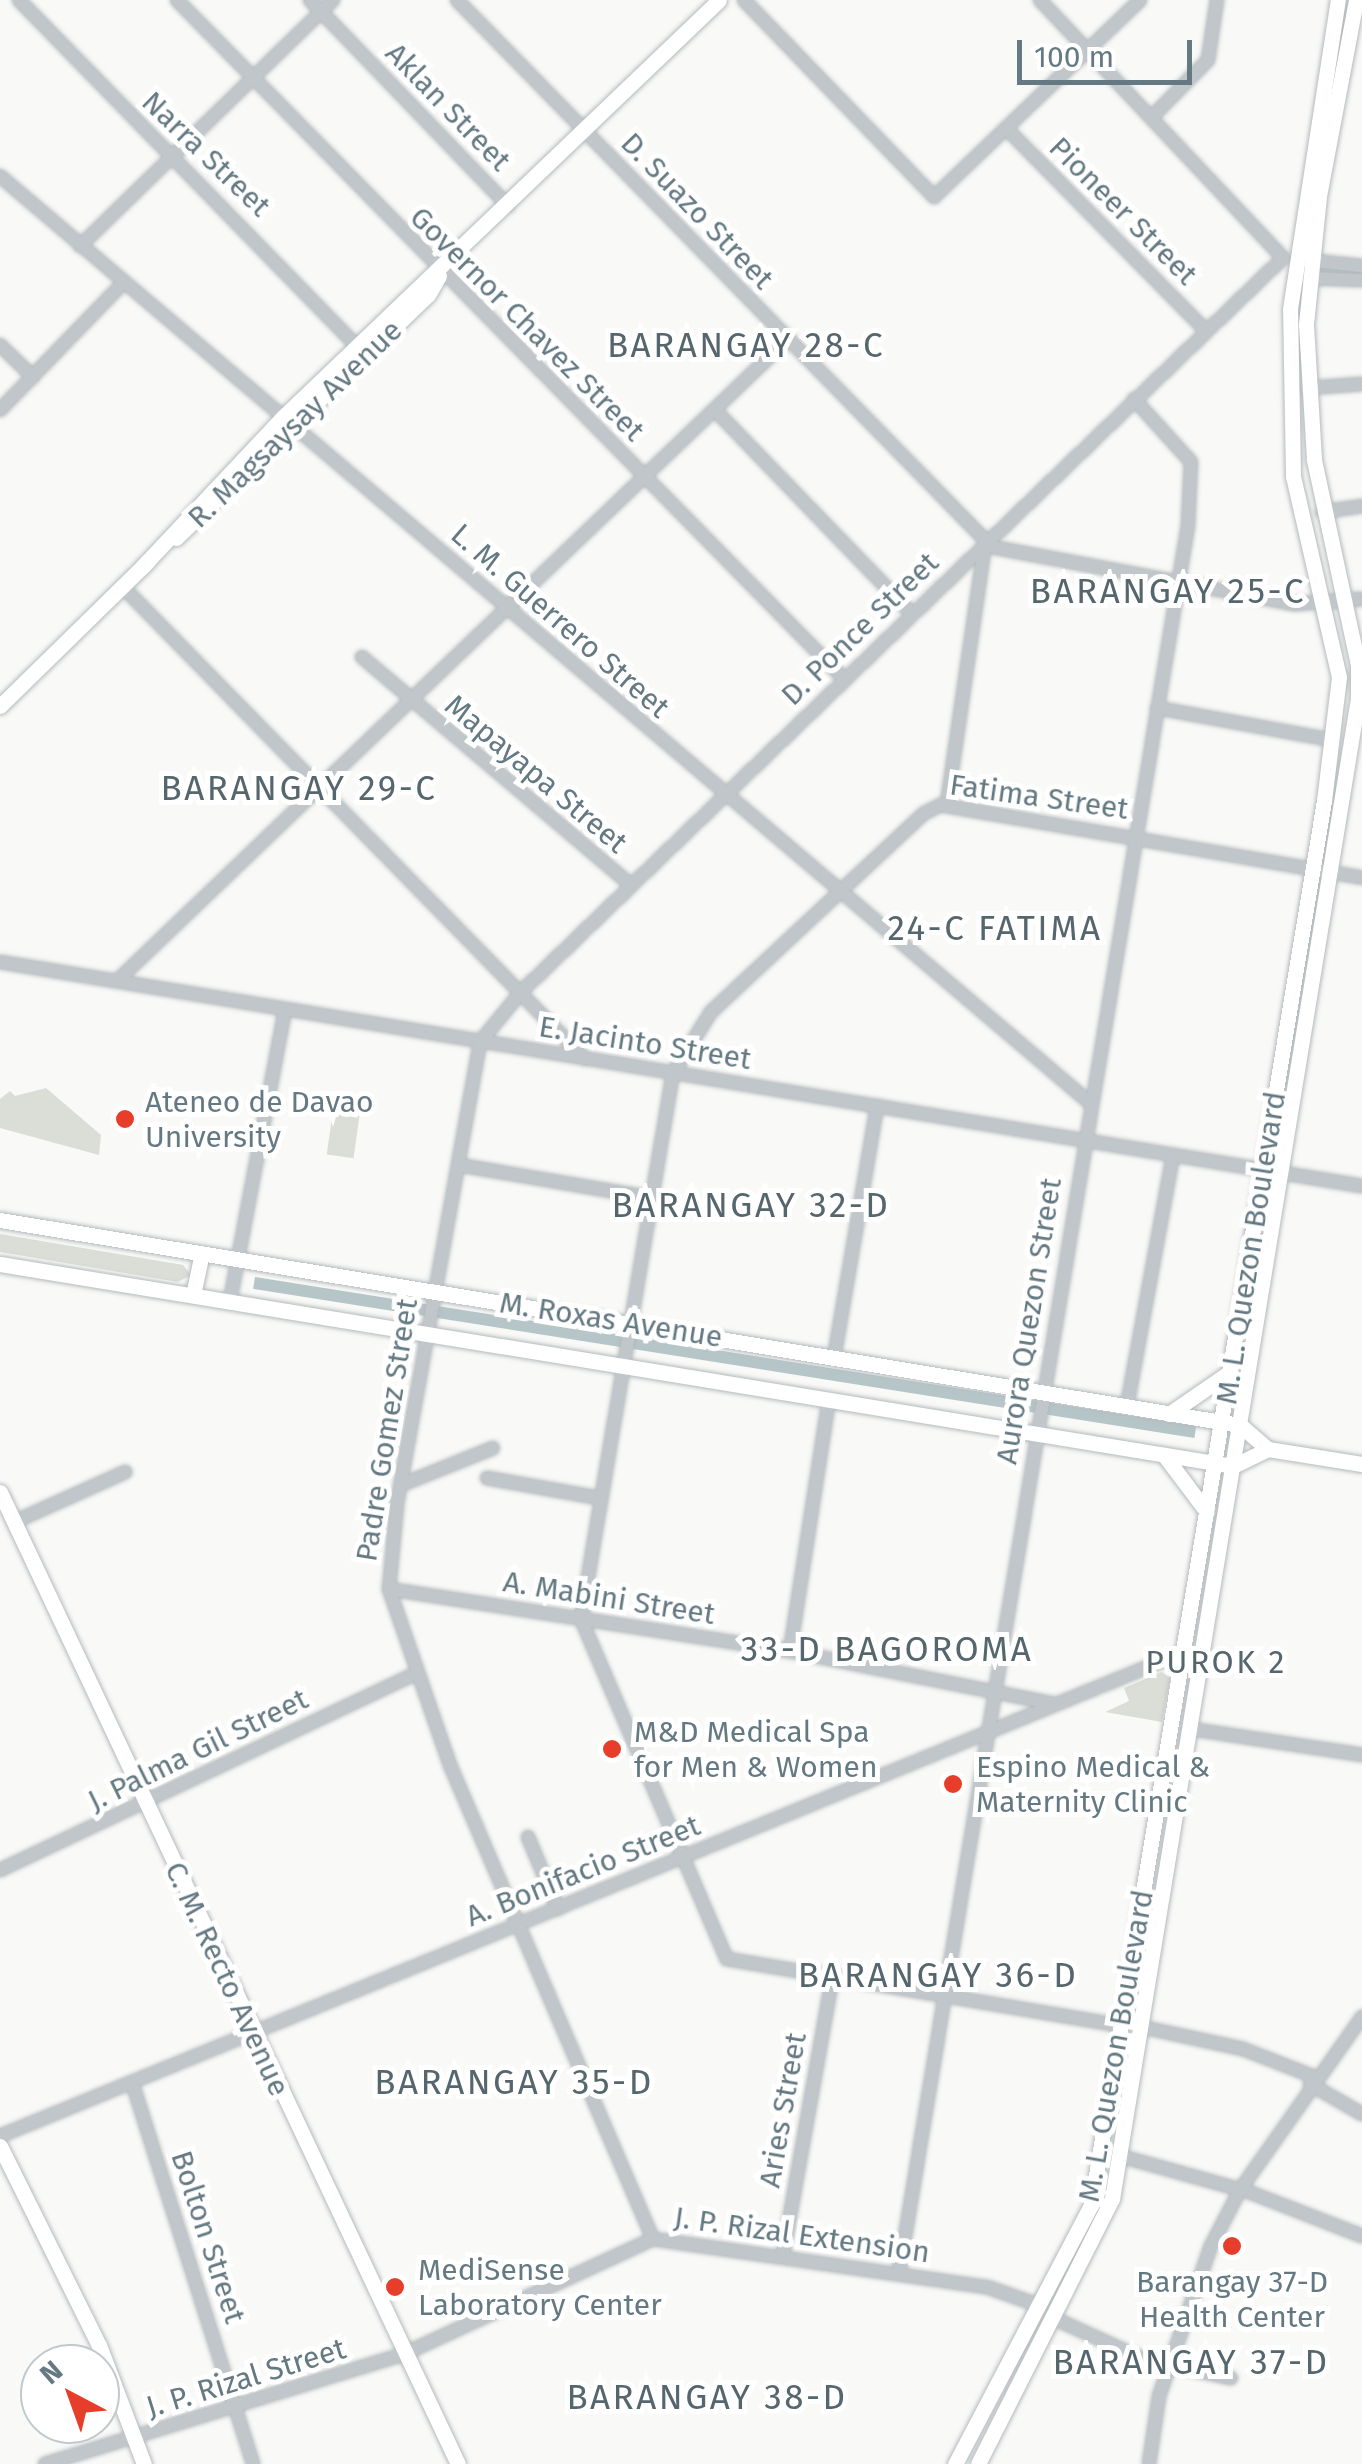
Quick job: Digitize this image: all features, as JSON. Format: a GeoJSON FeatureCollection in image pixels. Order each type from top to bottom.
{"type":"FeatureCollection","features":[{"type":"Feature","properties":{"kind":"main road","name":"R. Magsaysay Avenue"},"geometry":{"type":"LineString","coordinates":[[288,422],[357,346],[440,273],[719,0]]}},
{"type":"Feature","properties":{"kind":"main road","name":"M. L. Quezon Boulevard"},"geometry":{"type":"LineString","coordinates":[[978,2464],[1051,2317],[1093,2244],[1120,2156],[1240,1425],[1338,677],[1334,605],[1307,388],[1296,259],[1338,0]]}},
{"type":"Feature","properties":{"kind":"main road","name":"M. L. Quezon Boulevard"},"geometry":{"type":"LineString","coordinates":[[1296,259],[1359,0]]}},
{"type":"Feature","properties":{"kind":"main road","name":"R. Magsaysay Avenue"},"geometry":{"type":"LineString","coordinates":[[0,706],[288,422],[428,295],[440,273]]}},
{"type":"Feature","properties":{"kind":"main road","name":"M. L. Quezon Boulevard"},"geometry":{"type":"LineString","coordinates":[[955,2464],[1035,2304],[1091,2204],[1231,1371],[1330,869],[1359,682],[1293,476],[1300,278]]}},
{"type":"Feature","properties":{"kind":"main road","name":"M. Roxas Avenue"},"geometry":{"type":"LineString","coordinates":[[0,1220],[239,1262],[431,1312],[626,1345],[834,1358],[1240,1425]]}},
{"type":"Feature","properties":{"kind":"main road"},"geometry":{"type":"LineString","coordinates":[[193,1296],[201,1256]]}},
{"type":"Feature","properties":{"kind":"main road","name":"M. Roxas Avenue"},"geometry":{"type":"LineString","coordinates":[[0,1264],[230,1302],[431,1312],[626,1345],[828,1400],[1233,1466]]}},
{"type":"Feature","properties":{"kind":"main road"},"geometry":{"type":"LineString","coordinates":[[1169,1414],[1231,1371]]}},
{"type":"Feature","properties":{"kind":"main road"},"geometry":{"type":"LineString","coordinates":[[1240,1425],[1268,1449],[1362,1464]]}},
{"type":"Feature","properties":{"kind":"main road"},"geometry":{"type":"LineString","coordinates":[[1233,1466],[1268,1449]]}},
{"type":"Feature","properties":{"kind":"main road"},"geometry":{"type":"LineString","coordinates":[[1164,1455],[1207,1512]]}},
{"type":"Feature","properties":{"kind":"main road","name":"C. M. Recto Avenue"},"geometry":{"type":"LineString","coordinates":[[0,1492],[458,2464]]}},
{"type":"Feature","properties":{"kind":"main road"},"geometry":{"type":"LineString","coordinates":[[0,2146],[99,2345],[144,2464]]}},
{"type":"Feature","properties":{"kind":"street","name":"Narra Street"},"geometry":{"type":"LineString","coordinates":[[19,0],[357,346]]}},
{"type":"Feature","properties":{"kind":"street","name":"Governor Chavez Street"},"geometry":{"type":"LineString","coordinates":[[177,0],[440,273],[844,679]]}},
{"type":"Feature","properties":{"kind":"street","name":"Aklan Street"},"geometry":{"type":"LineString","coordinates":[[310,0],[508,206]]}},
{"type":"Feature","properties":{"kind":"street"},"geometry":{"type":"LineString","coordinates":[[80,246],[333,0]]}},
{"type":"Feature","properties":{"kind":"street","name":"D. Suazo Street"},"geometry":{"type":"LineString","coordinates":[[456,0],[986,542]]}},
{"type":"Feature","properties":{"kind":"street"},"geometry":{"type":"LineString","coordinates":[[744,0],[934,196],[1140,0]]}},
{"type":"Feature","properties":{"kind":"street"},"geometry":{"type":"LineString","coordinates":[[1040,0],[1151,118],[1296,259],[1362,266]]}},
{"type":"Feature","properties":{"kind":"street"},"geometry":{"type":"LineString","coordinates":[[1151,118],[1208,60],[1218,0]]}},
{"type":"Feature","properties":{"kind":"street","name":"Pioneer Street"},"geometry":{"type":"LineString","coordinates":[[1006,128],[1205,330]]}},
{"type":"Feature","properties":{"kind":"street","name":"L. M. Guerrero Street"},"geometry":{"type":"LineString","coordinates":[[0,176],[1090,1102]]}},
{"type":"Feature","properties":{"kind":"street","name":"D. Ponce Street"},"geometry":{"type":"LineString","coordinates":[[480,1042],[521,992],[1205,330],[1296,259]]}},
{"type":"Feature","properties":{"kind":"street"},"geometry":{"type":"LineString","coordinates":[[1300,278],[1362,280]]}},
{"type":"Feature","properties":{"kind":"street"},"geometry":{"type":"LineString","coordinates":[[0,410],[123,283]]}},
{"type":"Feature","properties":{"kind":"street"},"geometry":{"type":"LineString","coordinates":[[118,980],[787,340]]}},
{"type":"Feature","properties":{"kind":"street"},"geometry":{"type":"LineString","coordinates":[[0,345],[33,377]]}},
{"type":"Feature","properties":{"kind":"street"},"geometry":{"type":"LineString","coordinates":[[1307,388],[1362,384]]}},
{"type":"Feature","properties":{"kind":"street","name":"Aurora Quezon Street"},"geometry":{"type":"LineString","coordinates":[[899,2273],[1083,1140],[1178,584],[1193,469],[1134,399]]}},
{"type":"Feature","properties":{"kind":"street"},"geometry":{"type":"LineString","coordinates":[[714,410],[912,614]]}},
{"type":"Feature","properties":{"kind":"street"},"geometry":{"type":"LineString","coordinates":[[1322,512],[1362,506]]}},
{"type":"Feature","properties":{"kind":"street"},"geometry":{"type":"LineString","coordinates":[[947,804],[986,542],[1017,556],[1178,584],[1334,605],[1362,600]]}},
{"type":"Feature","properties":{"kind":"street"},"geometry":{"type":"LineString","coordinates":[[122,586],[585,1058]]}},
{"type":"Feature","properties":{"kind":"street","name":"Mapayapa Street"},"geometry":{"type":"LineString","coordinates":[[362,656],[409,702],[631,885]]}},
{"type":"Feature","properties":{"kind":"street"},"geometry":{"type":"LineString","coordinates":[[1157,708],[1332,740]]}},
{"type":"Feature","properties":{"kind":"street","name":"Fatima Street"},"geometry":{"type":"LineString","coordinates":[[673,1073],[710,1012],[927,810],[947,804],[1313,865],[1362,878]]}},
{"type":"Feature","properties":{"kind":"street","name":"E. Jacinto Street"},"geometry":{"type":"LineString","coordinates":[[0,962],[1362,1186]]}},
{"type":"Feature","properties":{"kind":"street"},"geometry":{"type":"LineString","coordinates":[[230,1302],[284,1010]]}},
{"type":"Feature","properties":{"kind":"street","name":"Padre Gomez Street"},"geometry":{"type":"LineString","coordinates":[[480,1042],[401,1485],[389,1589],[416,1673],[653,2239]]}},
{"type":"Feature","properties":{"kind":"street"},"geometry":{"type":"LineString","coordinates":[[673,1073],[581,1619],[680,1858],[728,1959],[1122,2026]]}},
{"type":"Feature","properties":{"kind":"street"},"geometry":{"type":"LineString","coordinates":[[834,1358],[878,1106]]}},
{"type":"Feature","properties":{"kind":"street"},"geometry":{"type":"LineString","coordinates":[[1127,1406],[1173,1154]]}},
{"type":"Feature","properties":{"kind":"street"},"geometry":{"type":"LineString","coordinates":[[459,1165],[652,1198]]}},
{"type":"Feature","properties":{"kind":"street"},"geometry":{"type":"LineString","coordinates":[[790,1651],[828,1400]]}},
{"type":"Feature","properties":{"kind":"street"},"geometry":{"type":"LineString","coordinates":[[401,1485],[493,1448]]}},
{"type":"Feature","properties":{"kind":"street"},"geometry":{"type":"LineString","coordinates":[[14,1522],[125,1472]]}},
{"type":"Feature","properties":{"kind":"street"},"geometry":{"type":"LineString","coordinates":[[487,1478],[600,1498]]}},
{"type":"Feature","properties":{"kind":"street","name":"A. Mabini Street"},"geometry":{"type":"LineString","coordinates":[[389,1589],[790,1651],[1057,1704]]}},
{"type":"Feature","properties":{"kind":"street","name":"A. Bonifacio Street"},"geometry":{"type":"LineString","coordinates":[[0,2136],[1184,1652]]}},
{"type":"Feature","properties":{"kind":"street","name":"J. Palma Gil Street"},"geometry":{"type":"LineString","coordinates":[[0,1870],[416,1673]]}},
{"type":"Feature","properties":{"kind":"street"},"geometry":{"type":"LineString","coordinates":[[1191,1729],[1362,1755]]}},
{"type":"Feature","properties":{"kind":"street"},"geometry":{"type":"LineString","coordinates":[[528,1837],[558,1908]]}},
{"type":"Feature","properties":{"kind":"street","name":"Aries Street"},"geometry":{"type":"LineString","coordinates":[[783,2255],[833,1974]]}},
{"type":"Feature","properties":{"kind":"street"},"geometry":{"type":"LineString","coordinates":[[1149,2464],[1156,2407],[1211,2246],[1240,2190],[1362,2016]]}},
{"type":"Feature","properties":{"kind":"street"},"geometry":{"type":"LineString","coordinates":[[1142,2027],[1243,2049],[1313,2081],[1362,2114]]}},
{"type":"Feature","properties":{"kind":"street","name":"Bolton Street"},"geometry":{"type":"LineString","coordinates":[[132,2082],[253,2464]]}},
{"type":"Feature","properties":{"kind":"street"},"geometry":{"type":"LineString","coordinates":[[1120,2156],[1240,2190],[1362,2236]]}},
{"type":"Feature","properties":{"kind":"street","name":"J. P. Rizal Extension"},"geometry":{"type":"LineString","coordinates":[[404,2354],[653,2239],[986,2287],[1035,2304]]}},
{"type":"Feature","properties":{"kind":"street"},"geometry":{"type":"LineString","coordinates":[[1051,2317],[1171,2366],[1231,2378]]}},
{"type":"Feature","properties":{"kind":"street","name":"J. P. Rizal Street"},"geometry":{"type":"LineString","coordinates":[[45,2464],[404,2354]]}},
{"type":"Feature","properties":{"kind":"shaded area"},"geometry":{"type":"Polygon","coordinates":[[[46,1088],[101,1135],[99,1155],[0,1128],[0,1099],[10,1091],[15,1096],[46,1088]]]}},
{"type":"Feature","properties":{"kind":"shaded area"},"geometry":{"type":"Polygon","coordinates":[[[334,1103],[361,1107],[354,1158],[327,1154],[334,1103]]]}},
{"type":"Feature","properties":{"kind":"shaded area"},"geometry":{"type":"Polygon","coordinates":[[[0,1234],[183,1265],[191,1275],[178,1282],[0,1252],[0,1234]]]}},
{"type":"Feature","properties":{"kind":"shaded area"},"geometry":{"type":"Polygon","coordinates":[[[255,1277],[1196,1426],[1194,1438],[253,1289],[255,1277]]]}},
{"type":"Feature","properties":{"kind":"shaded area"},"geometry":{"type":"Polygon","coordinates":[[[1162,1672],[1170,1678],[1162,1722],[1105,1712],[1129,1701],[1124,1688],[1162,1672]]]}},
{"type":"Feature","properties":{"kind":"waterway"},"geometry":{"type":"LineString","coordinates":[[1318,269],[1355,271]]}},
{"type":"Feature","properties":{"kind":"place","name":"Ateneo de Davao University"},"geometry":{"type":"Point","coordinates":[125,1119]}},
{"type":"Feature","properties":{"kind":"place","name":"M&D Medical Spa for Men & Women"},"geometry":{"type":"Point","coordinates":[612,1749]}},
{"type":"Feature","properties":{"kind":"place","name":"Espino Medical & Maternity Clinic"},"geometry":{"type":"Point","coordinates":[953,1784]}},
{"type":"Feature","properties":{"kind":"place","name":"Barangay 37-D Health Center"},"geometry":{"type":"Point","coordinates":[1232,2246]}},
{"type":"Feature","properties":{"kind":"place","name":"MediSense Laboratory Center"},"geometry":{"type":"Point","coordinates":[395,2287]}},
{"type":"Feature","properties":{"kind":"district","name":"BARANGAY 28-C"},"geometry":{"type":"Point","coordinates":[746,345]}},
{"type":"Feature","properties":{"kind":"district","name":"BARANGAY 25-C"},"geometry":{"type":"Point","coordinates":[1168,591]}},
{"type":"Feature","properties":{"kind":"district","name":"BARANGAY 29-C"},"geometry":{"type":"Point","coordinates":[299,788]}},
{"type":"Feature","properties":{"kind":"district","name":"24-C FATIMA"},"geometry":{"type":"Point","coordinates":[995,928]}},
{"type":"Feature","properties":{"kind":"district","name":"BARANGAY 32-D"},"geometry":{"type":"Point","coordinates":[751,1205]}},
{"type":"Feature","properties":{"kind":"district","name":"33-D BAGOROMA"},"geometry":{"type":"Point","coordinates":[887,1649]}},
{"type":"Feature","properties":{"kind":"district","name":"PUROK 2"},"geometry":{"type":"Point","coordinates":[1216,1662]}},
{"type":"Feature","properties":{"kind":"district","name":"BARANGAY 36-D"},"geometry":{"type":"Point","coordinates":[938,1975]}},
{"type":"Feature","properties":{"kind":"district","name":"BARANGAY 35-D"},"geometry":{"type":"Point","coordinates":[514,2082]}},
{"type":"Feature","properties":{"kind":"district","name":"BARANGAY 37-D"},"geometry":{"type":"Point","coordinates":[1191,2362]}},
{"type":"Feature","properties":{"kind":"district","name":"BARANGAY 38-D"},"geometry":{"type":"Point","coordinates":[707,2397]}}]}
